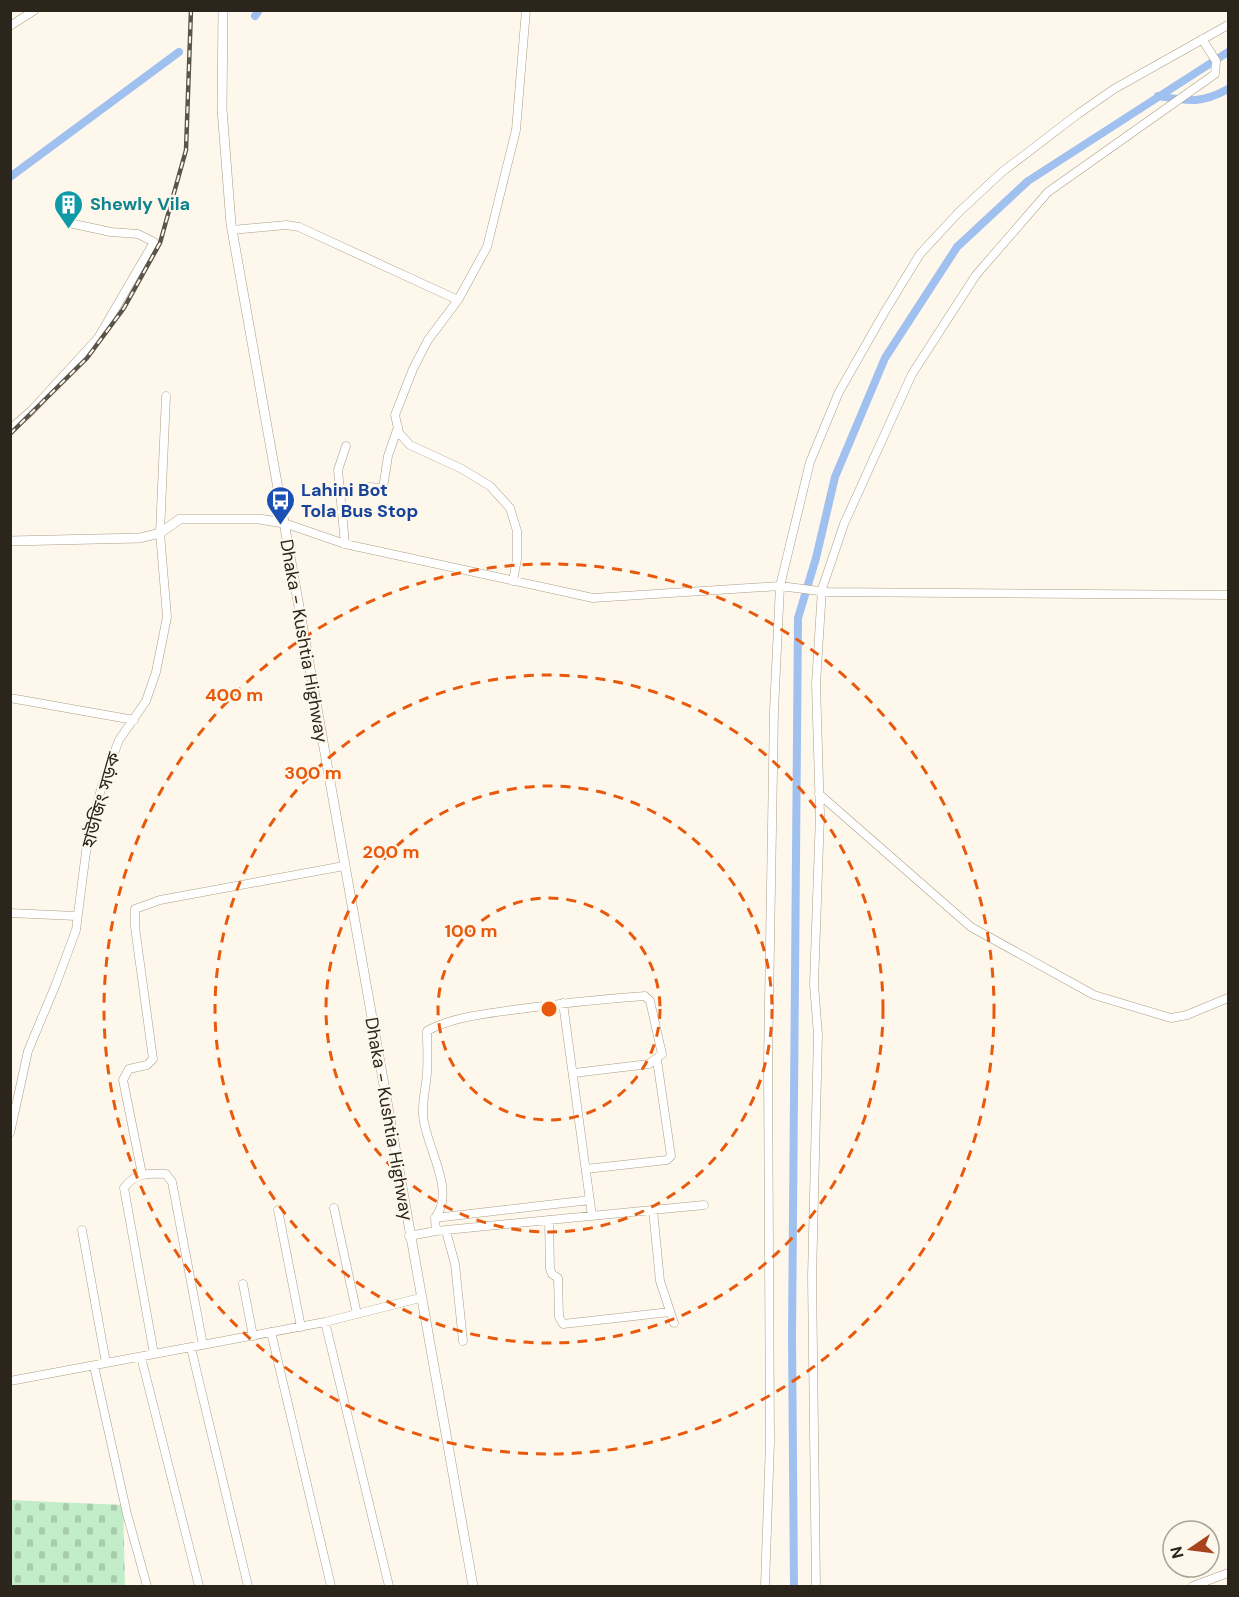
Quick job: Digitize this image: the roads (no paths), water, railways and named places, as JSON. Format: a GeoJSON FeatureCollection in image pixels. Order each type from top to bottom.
{"type":"FeatureCollection","features":[{"type":"Feature","properties":{"kind":"main road","name":"Dhaka - Kushtia Highway"},"geometry":{"type":"LineString","coordinates":[[223,10],[222,109],[232,230],[473,1587]]}},
{"type":"Feature","properties":{"kind":"main road"},"geometry":{"type":"LineString","coordinates":[[10,541],[140,538],[160,533],[180,519],[259,519],[284,523]]}},
{"type":"Feature","properties":{"kind":"street"},"geometry":{"type":"LineString","coordinates":[[10,26],[35,10]]}},
{"type":"Feature","properties":{"kind":"street"},"geometry":{"type":"LineString","coordinates":[[513,582],[517,560],[517,531],[510,508],[490,486],[410,446],[398,427],[395,416],[413,369],[428,340],[458,300],[487,247],[516,130],[526,10]]}},
{"type":"Feature","properties":{"kind":"street"},"geometry":{"type":"LineString","coordinates":[[765,1587],[770,1442],[769,953],[774,710],[780,586],[810,462],[839,392],[920,254],[976,196],[1037,144],[1114,89],[1228,25]]}},
{"type":"Feature","properties":{"kind":"street"},"geometry":{"type":"LineString","coordinates":[[816,1587],[812,1277],[818,1035],[814,984],[819,795],[816,684],[822,590],[844,524],[912,374],[976,275],[1048,192],[1215,74],[1216,61],[1202,39]]}},
{"type":"Feature","properties":{"kind":"street"},"geometry":{"type":"LineString","coordinates":[[10,429],[31,411],[98,338],[154,242],[138,234],[69,223]]}},
{"type":"Feature","properties":{"kind":"street"},"geometry":{"type":"LineString","coordinates":[[232,230],[286,225],[299,227],[458,300]]}},
{"type":"Feature","properties":{"kind":"street","name":"হাউজিং সড়ক"},"geometry":{"type":"LineString","coordinates":[[10,1133],[28,1051],[76,930],[87,844],[102,785],[119,740],[146,701],[156,672],[167,617],[160,533],[166,396]]}},
{"type":"Feature","properties":{"kind":"street"},"geometry":{"type":"LineString","coordinates":[[368,486],[383,488],[388,456],[398,427]]}},
{"type":"Feature","properties":{"kind":"street"},"geometry":{"type":"LineString","coordinates":[[345,544],[338,470],[346,446]]}},
{"type":"Feature","properties":{"kind":"street"},"geometry":{"type":"LineString","coordinates":[[284,523],[345,544],[593,598],[780,586],[849,592],[1228,595]]}},
{"type":"Feature","properties":{"kind":"street"},"geometry":{"type":"LineString","coordinates":[[10,698],[134,720]]}},
{"type":"Feature","properties":{"kind":"street"},"geometry":{"type":"LineString","coordinates":[[819,795],[971,927],[1094,995],[1171,1018],[1187,1015],[1228,998]]}},
{"type":"Feature","properties":{"kind":"street"},"geometry":{"type":"LineString","coordinates":[[142,1174],[123,1080],[129,1069],[147,1065],[153,1059],[135,927],[135,909],[160,900],[344,866]]}},
{"type":"Feature","properties":{"kind":"street"},"geometry":{"type":"LineString","coordinates":[[10,913],[76,916]]}},
{"type":"Feature","properties":{"kind":"street"},"geometry":{"type":"LineString","coordinates":[[436,1231],[435,1218],[442,1209],[443,1200],[433,1147],[426,1135],[423,1114],[427,1031],[438,1024],[485,1014],[563,1003],[645,996],[650,1001],[662,1054],[657,1060],[649,1064],[574,1073]]}},
{"type":"Feature","properties":{"kind":"street"},"geometry":{"type":"LineString","coordinates":[[563,1003],[592,1216]]}},
{"type":"Feature","properties":{"kind":"street"},"geometry":{"type":"LineString","coordinates":[[586,1169],[668,1160],[671,1156],[657,1060]]}},
{"type":"Feature","properties":{"kind":"street"},"geometry":{"type":"LineString","coordinates":[[154,1354],[124,1188],[130,1179],[142,1174],[166,1174],[172,1182],[203,1345]]}},
{"type":"Feature","properties":{"kind":"street"},"geometry":{"type":"LineString","coordinates":[[435,1218],[590,1200]]}},
{"type":"Feature","properties":{"kind":"street"},"geometry":{"type":"LineString","coordinates":[[409,1236],[436,1231],[704,1205]]}},
{"type":"Feature","properties":{"kind":"street"},"geometry":{"type":"LineString","coordinates":[[334,1208],[357,1314]]}},
{"type":"Feature","properties":{"kind":"street"},"geometry":{"type":"LineString","coordinates":[[278,1210],[301,1327]]}},
{"type":"Feature","properties":{"kind":"street"},"geometry":{"type":"LineString","coordinates":[[654,1210],[660,1281],[674,1323]]}},
{"type":"Feature","properties":{"kind":"street"},"geometry":{"type":"LineString","coordinates":[[549,1220],[550,1269],[552,1274],[558,1278],[559,1317],[563,1324],[670,1312]]}},
{"type":"Feature","properties":{"kind":"street"},"geometry":{"type":"LineString","coordinates":[[82,1230],[106,1363]]}},
{"type":"Feature","properties":{"kind":"street"},"geometry":{"type":"LineString","coordinates":[[446,1231],[455,1264],[463,1341]]}},
{"type":"Feature","properties":{"kind":"street"},"geometry":{"type":"LineString","coordinates":[[243,1284],[252,1336]]}},
{"type":"Feature","properties":{"kind":"street"},"geometry":{"type":"LineString","coordinates":[[10,1381],[324,1323],[420,1298]]}},
{"type":"Feature","properties":{"kind":"street"},"geometry":{"type":"LineString","coordinates":[[324,1323],[389,1587]]}},
{"type":"Feature","properties":{"kind":"street"},"geometry":{"type":"LineString","coordinates":[[271,1332],[331,1587]]}},
{"type":"Feature","properties":{"kind":"street"},"geometry":{"type":"LineString","coordinates":[[191,1348],[248,1587]]}},
{"type":"Feature","properties":{"kind":"street"},"geometry":{"type":"LineString","coordinates":[[141,1357],[199,1587]]}},
{"type":"Feature","properties":{"kind":"street"},"geometry":{"type":"LineString","coordinates":[[94,1366],[127,1514],[147,1587]]}},
{"type":"Feature","properties":{"kind":"street"},"geometry":{"type":"LineString","coordinates":[[1193,1587],[1228,1573]]}},
{"type":"Feature","properties":{"kind":"waterway"},"geometry":{"type":"LineString","coordinates":[[255,16],[259,10]]}},
{"type":"Feature","properties":{"kind":"waterway"},"geometry":{"type":"LineString","coordinates":[[10,177],[179,52]]}},
{"type":"Feature","properties":{"kind":"waterway"},"geometry":{"type":"LineString","coordinates":[[794,1586],[792,1336],[798,618],[816,558],[835,477],[885,358],[957,247],[1028,181],[1228,52]]}},
{"type":"Feature","properties":{"kind":"waterway"},"geometry":{"type":"LineString","coordinates":[[1158,96],[1194,100],[1210,97],[1228,89]]}},
{"type":"Feature","properties":{"kind":"railway"},"geometry":{"type":"LineString","coordinates":[[10,434],[87,358],[124,308],[160,243],[186,150],[191,10]]}},
{"type":"Feature","properties":{"kind":"place","name":"Shewly Vila"},"geometry":{"type":"Point","coordinates":[69,230]}},
{"type":"Feature","properties":{"kind":"place","name":"Lahini Bot Tola Bus Stop"},"geometry":{"type":"Point","coordinates":[280,526]}}]}
